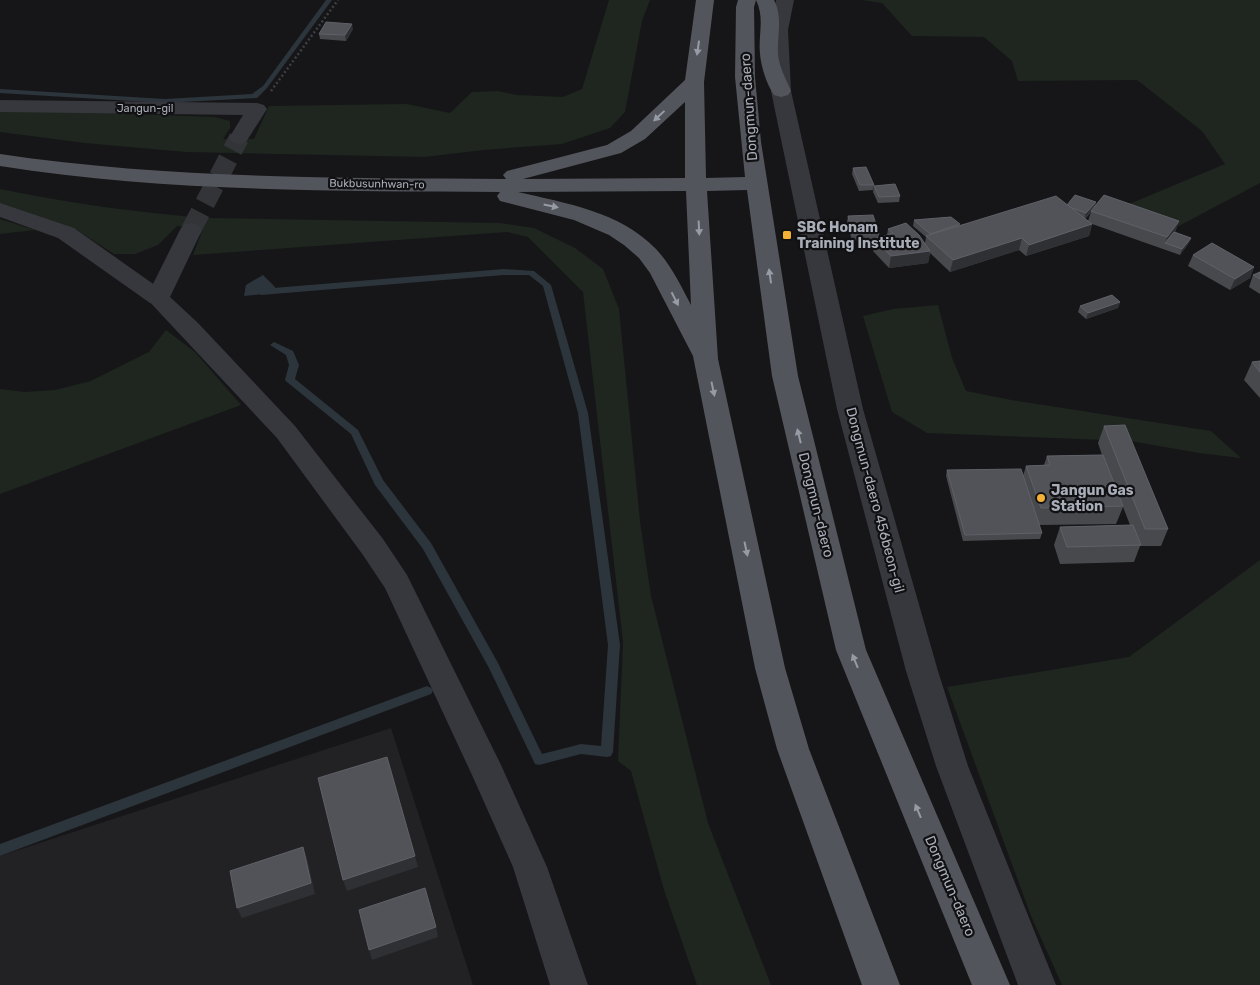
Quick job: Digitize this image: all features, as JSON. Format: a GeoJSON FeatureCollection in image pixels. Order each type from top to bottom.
{"type":"FeatureCollection","features":[{"type":"Feature","properties":{"kind":"main road"},"geometry":{"type":"LineString","coordinates":[[705,0],[694,82],[696,185],[706,359],[770,668],[793,749],[882,985]]}},
{"type":"Feature","properties":{"kind":"main road","name":"Dongmun-daero"},"geometry":{"type":"LineString","coordinates":[[747,0],[745,7],[745,77],[755,183],[785,376],[851,650],[991,985]]}},
{"type":"Feature","properties":{"kind":"main road"},"geometry":{"type":"LineString","coordinates":[[765,0],[769,6],[771,33],[769,54],[781,91]]}},
{"type":"Feature","properties":{"kind":"main road"},"geometry":{"type":"LineString","coordinates":[[470,186],[614,149],[638,135],[694,82]]}},
{"type":"Feature","properties":{"kind":"main road","name":"Bukbusunhwan-ro"},"geometry":{"type":"LineString","coordinates":[[0,160],[43,167],[146,177],[470,186],[755,183]]}},
{"type":"Feature","properties":{"kind":"main road"},"geometry":{"type":"LineString","coordinates":[[470,186],[570,210],[622,233],[648,254],[664,278],[706,359]]}},
{"type":"Feature","properties":{"kind":"street","name":"Dongmun-daero 456beon-gil"},"geometry":{"type":"LineString","coordinates":[[785,0],[779,30],[781,91],[850,409],[922,671],[952,766],[1037,985]]}},
{"type":"Feature","properties":{"kind":"street","name":"Jangun-gil"},"geometry":{"type":"LineString","coordinates":[[0,106],[257,109]]}},
{"type":"Feature","properties":{"kind":"street"},"geometry":{"type":"LineString","coordinates":[[239,138],[257,109]]}},
{"type":"Feature","properties":{"kind":"street"},"geometry":{"type":"LineString","coordinates":[[0,210],[66,233],[158,298],[189,328],[286,432],[373,547],[397,583],[489,774],[530,867],[569,985]]}},
{"type":"Feature","properties":{"kind":"street"},"geometry":{"type":"LineString","coordinates":[[158,298],[192,230]]}},
{"type":"Feature","properties":{"kind":"path"},"geometry":{"type":"LineString","coordinates":[[257,109],[338,0]]}},
{"type":"Feature","properties":{"kind":"shaded area"},"geometry":{"type":"Polygon","coordinates":[[[609,0],[650,0],[642,21],[625,112],[610,128],[562,144],[425,157],[186,152],[85,143],[0,132],[0,109],[215,117],[230,121],[230,128],[223,139],[254,139],[269,106],[407,104],[450,113],[472,92],[497,91],[517,95],[563,97],[582,89],[609,0]]]}},
{"type":"Feature","properties":{"kind":"shaded area"},"geometry":{"type":"Polygon","coordinates":[[[862,0],[1260,0],[1260,183],[1179,226],[1122,207],[1225,164],[1202,131],[1137,80],[1018,81],[1012,61],[984,37],[912,36],[882,3],[862,0]]]}},
{"type":"Feature","properties":{"kind":"shaded area"},"geometry":{"type":"Polygon","coordinates":[[[0,189],[104,207],[209,218],[500,223],[534,228],[575,248],[603,269],[619,309],[640,521],[651,596],[708,823],[771,985],[697,985],[664,890],[631,771],[618,761],[623,642],[583,292],[528,237],[507,232],[193,255],[203,229],[177,226],[158,245],[135,254],[114,254],[77,230],[0,204],[0,189]]]}},
{"type":"Feature","properties":{"kind":"shaded area"},"geometry":{"type":"Polygon","coordinates":[[[0,219],[35,230],[0,234],[0,219]]]}},
{"type":"Feature","properties":{"kind":"shaded area"},"geometry":{"type":"Polygon","coordinates":[[[263,275],[275,287],[275,293],[244,296],[246,285],[263,275]]]}},
{"type":"Feature","properties":{"kind":"shaded area"},"geometry":{"type":"Polygon","coordinates":[[[938,305],[952,358],[966,391],[1011,400],[1211,431],[1241,458],[1130,441],[927,433],[892,412],[863,316],[893,309],[938,305]]]}},
{"type":"Feature","properties":{"kind":"shaded area"},"geometry":{"type":"Polygon","coordinates":[[[166,330],[195,352],[241,405],[0,494],[0,389],[25,392],[55,390],[91,381],[149,352],[166,330]]]}},
{"type":"Feature","properties":{"kind":"shaded area"},"geometry":{"type":"Polygon","coordinates":[[[1260,560],[1260,985],[1062,985],[1031,916],[947,687],[1129,657],[1260,560]]]}},
{"type":"Feature","properties":{"kind":"shaded area"},"geometry":{"type":"Polygon","coordinates":[[[391,728],[473,985],[0,985],[0,856],[391,728]]]}},
{"type":"Feature","properties":{"kind":"building"},"geometry":{"type":"Polygon","coordinates":[[[326,22],[352,24],[345,35],[319,34],[326,22]]]}},
{"type":"Feature","properties":{"kind":"building"},"geometry":{"type":"Polygon","coordinates":[[[866,167],[874,185],[860,185],[853,168],[866,167]]]}},
{"type":"Feature","properties":{"kind":"building"},"geometry":{"type":"Polygon","coordinates":[[[895,184],[900,196],[879,197],[874,186],[895,184]]]}},
{"type":"Feature","properties":{"kind":"building"},"geometry":{"type":"Polygon","coordinates":[[[1075,195],[1096,202],[1086,213],[1067,205],[1075,195]]]}},
{"type":"Feature","properties":{"kind":"building"},"geometry":{"type":"Polygon","coordinates":[[[1104,195],[1179,221],[1167,237],[1091,211],[1104,195]]]}},
{"type":"Feature","properties":{"kind":"building"},"geometry":{"type":"Polygon","coordinates":[[[1056,196],[1092,224],[1029,245],[1022,238],[953,260],[926,236],[1056,196]]]}},
{"type":"Feature","properties":{"kind":"building"},"geometry":{"type":"Polygon","coordinates":[[[873,215],[879,234],[853,235],[848,216],[873,215]]]}},
{"type":"Feature","properties":{"kind":"building"},"geometry":{"type":"Polygon","coordinates":[[[951,217],[960,224],[930,234],[914,220],[951,217]]]}},
{"type":"Feature","properties":{"kind":"building"},"geometry":{"type":"Polygon","coordinates":[[[906,223],[919,235],[930,251],[891,256],[874,239],[893,233],[888,229],[906,223]]]}},
{"type":"Feature","properties":{"kind":"building"},"geometry":{"type":"Polygon","coordinates":[[[1174,232],[1191,238],[1182,249],[1165,243],[1174,232]]]}},
{"type":"Feature","properties":{"kind":"building"},"geometry":{"type":"Polygon","coordinates":[[[1212,243],[1254,267],[1235,279],[1193,255],[1212,243]]]}},
{"type":"Feature","properties":{"kind":"building"},"geometry":{"type":"Polygon","coordinates":[[[1260,272],[1260,279],[1253,275],[1260,272]]]}},
{"type":"Feature","properties":{"kind":"building"},"geometry":{"type":"Polygon","coordinates":[[[1112,295],[1120,302],[1088,313],[1080,306],[1112,295]]]}},
{"type":"Feature","properties":{"kind":"building"},"geometry":{"type":"Polygon","coordinates":[[[1260,361],[1260,372],[1252,362],[1260,361]]]}},
{"type":"Feature","properties":{"kind":"building"},"geometry":{"type":"Polygon","coordinates":[[[1125,425],[1168,529],[1145,529],[1104,426],[1125,425]]]}},
{"type":"Feature","properties":{"kind":"building"},"geometry":{"type":"Polygon","coordinates":[[[1103,455],[1123,506],[1041,508],[1026,466],[1050,465],[1047,456],[1103,455]]]}},
{"type":"Feature","properties":{"kind":"building"},"geometry":{"type":"Polygon","coordinates":[[[1021,469],[1042,533],[965,535],[947,470],[1021,469]]]}},
{"type":"Feature","properties":{"kind":"building"},"geometry":{"type":"Polygon","coordinates":[[[1133,525],[1141,545],[1067,547],[1060,527],[1133,525]]]}},
{"type":"Feature","properties":{"kind":"building"},"geometry":{"type":"Polygon","coordinates":[[[387,757],[415,856],[343,880],[318,778],[387,757]]]}},
{"type":"Feature","properties":{"kind":"building"},"geometry":{"type":"Polygon","coordinates":[[[303,847],[311,883],[237,908],[230,871],[303,847]]]}},
{"type":"Feature","properties":{"kind":"building"},"geometry":{"type":"Polygon","coordinates":[[[425,888],[436,927],[369,950],[359,910],[425,888]]]}},
{"type":"Feature","properties":{"kind":"waterway"},"geometry":{"type":"LineString","coordinates":[[0,91],[165,101],[254,96],[265,87],[329,0]]}},
{"type":"Feature","properties":{"kind":"waterway"},"geometry":{"type":"LineString","coordinates":[[261,292],[504,272],[531,273],[547,285],[583,413],[614,645],[607,752],[581,749],[539,760],[494,666],[427,546],[379,482],[355,432],[290,380],[294,365],[290,353],[274,345]]}},
{"type":"Feature","properties":{"kind":"waterway"},"geometry":{"type":"LineString","coordinates":[[0,850],[427,691]]}},
{"type":"Feature","properties":{"kind":"tunnel"},"geometry":{"type":"LineString","coordinates":[[191,230],[239,138]]}},
{"type":"Feature","properties":{"kind":"place","name":"SBC Honam Training Institute"},"geometry":{"type":"Point","coordinates":[787,235]}},
{"type":"Feature","properties":{"kind":"place","name":"Jangun Gas Station"},"geometry":{"type":"Point","coordinates":[1041,498]}}]}
